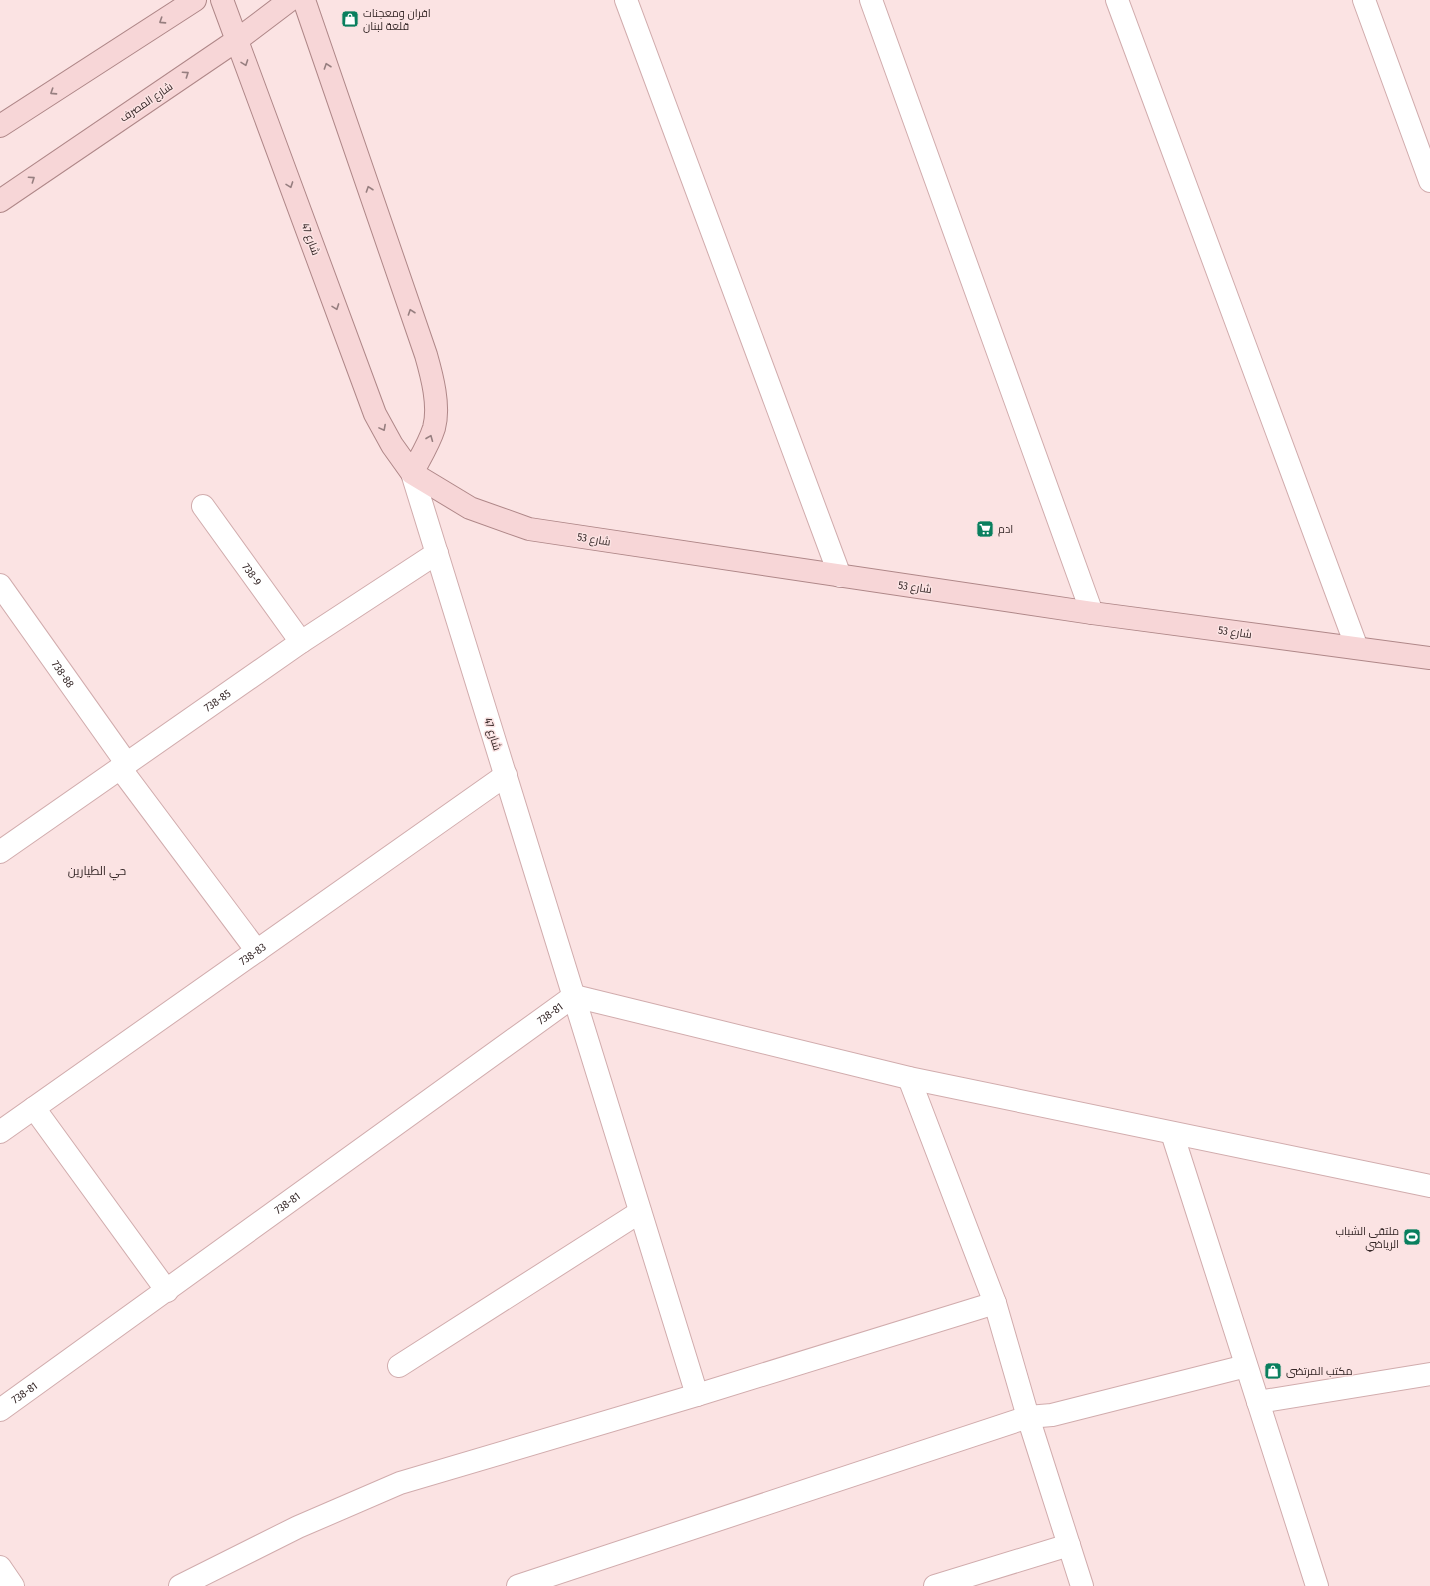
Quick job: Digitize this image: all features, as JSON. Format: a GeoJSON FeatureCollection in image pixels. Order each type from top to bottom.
{"type":"FeatureCollection","features":[{"type":"Feature","properties":{"kind":"main road"},"geometry":{"type":"LineString","coordinates":[[0,126],[195,0]]}},
{"type":"Feature","properties":{"kind":"main road","name":"شارع 47"},"geometry":{"type":"LineString","coordinates":[[222,0],[375,414],[392,445],[412,473]]}},
{"type":"Feature","properties":{"kind":"main road","name":"شارع المصرف"},"geometry":{"type":"LineString","coordinates":[[0,201],[237,40],[290,0]]}},
{"type":"Feature","properties":{"kind":"main road"},"geometry":{"type":"LineString","coordinates":[[304,0],[433,382],[435,412],[434,427],[426,448],[412,473]]}},
{"type":"Feature","properties":{"kind":"main road","name":"شارع 53"},"geometry":{"type":"LineString","coordinates":[[412,473],[470,508],[529,529],[1092,613],[1430,658]]}},
{"type":"Feature","properties":{"kind":"street"},"geometry":{"type":"LineString","coordinates":[[626,0],[840,576]]}},
{"type":"Feature","properties":{"kind":"street"},"geometry":{"type":"LineString","coordinates":[[871,0],[1092,613]]}},
{"type":"Feature","properties":{"kind":"street"},"geometry":{"type":"LineString","coordinates":[[1117,0],[1357,648]]}},
{"type":"Feature","properties":{"kind":"street"},"geometry":{"type":"LineString","coordinates":[[1364,0],[1430,181]]}},
{"type":"Feature","properties":{"kind":"street","name":"شارع 47"},"geometry":{"type":"LineString","coordinates":[[412,473],[697,1395]]}},
{"type":"Feature","properties":{"kind":"street","name":"738-9"},"geometry":{"type":"LineString","coordinates":[[203,506],[302,642]]}},
{"type":"Feature","properties":{"kind":"street","name":"738-85"},"geometry":{"type":"LineString","coordinates":[[0,852],[302,642],[437,553]]}},
{"type":"Feature","properties":{"kind":"street","name":"738-88"},"geometry":{"type":"LineString","coordinates":[[0,584],[123,766],[257,951]]}},
{"type":"Feature","properties":{"kind":"street","name":"738-83"},"geometry":{"type":"LineString","coordinates":[[0,1132],[506,775]]}},
{"type":"Feature","properties":{"kind":"street"},"geometry":{"type":"LineString","coordinates":[[574,996],[909,1078],[1430,1186]]}},
{"type":"Feature","properties":{"kind":"street","name":"738-81"},"geometry":{"type":"LineString","coordinates":[[0,1410],[574,996]]}},
{"type":"Feature","properties":{"kind":"street"},"geometry":{"type":"LineString","coordinates":[[909,1078],[995,1304],[1028,1417],[1082,1586]]}},
{"type":"Feature","properties":{"kind":"street"},"geometry":{"type":"LineString","coordinates":[[34,1108],[167,1291]]}},
{"type":"Feature","properties":{"kind":"street"},"geometry":{"type":"LineString","coordinates":[[1172,1133],[1317,1586]]}},
{"type":"Feature","properties":{"kind":"street"},"geometry":{"type":"LineString","coordinates":[[399,1366],[640,1212]]}},
{"type":"Feature","properties":{"kind":"street"},"geometry":{"type":"LineString","coordinates":[[180,1586],[298,1527],[400,1483],[697,1395],[995,1304]]}},
{"type":"Feature","properties":{"kind":"street"},"geometry":{"type":"LineString","coordinates":[[518,1586],[1028,1417],[1052,1415],[1246,1366]]}},
{"type":"Feature","properties":{"kind":"street"},"geometry":{"type":"LineString","coordinates":[[1258,1402],[1430,1374]]}},
{"type":"Feature","properties":{"kind":"street"},"geometry":{"type":"LineString","coordinates":[[935,1586],[1069,1545]]}},
{"type":"Feature","properties":{"kind":"street"},"geometry":{"type":"LineString","coordinates":[[0,1567],[13,1586]]}},
{"type":"Feature","properties":{"kind":"place","name":"افران ومعجنات قلعة لبنان"},"geometry":{"type":"Point","coordinates":[350,19]}},
{"type":"Feature","properties":{"kind":"place","name":"ادم"},"geometry":{"type":"Point","coordinates":[985,529]}},
{"type":"Feature","properties":{"kind":"place","name":"ملتقى الشباب الرياضي"},"geometry":{"type":"Point","coordinates":[1412,1237]}},
{"type":"Feature","properties":{"kind":"place","name":"مكتب المرتضى"},"geometry":{"type":"Point","coordinates":[1273,1371]}},
{"type":"Feature","properties":{"kind":"district","name":"حي الطيارين"},"geometry":{"type":"Point","coordinates":[97,871]}}]}
